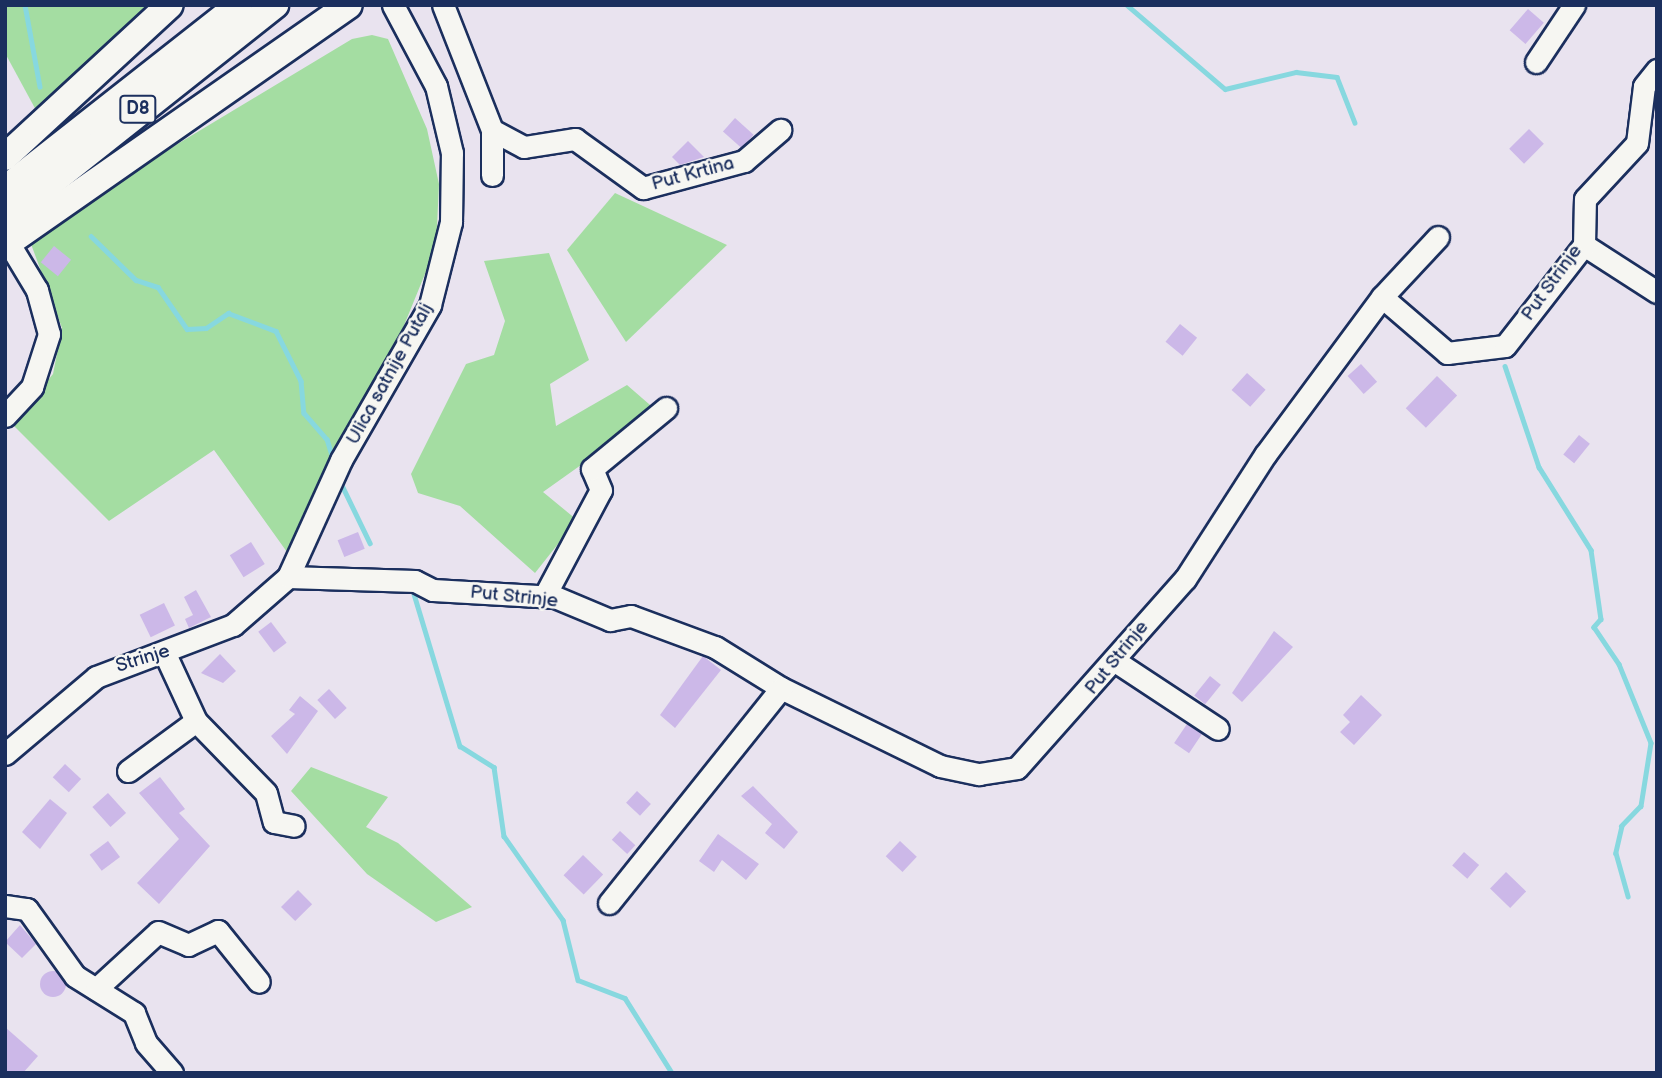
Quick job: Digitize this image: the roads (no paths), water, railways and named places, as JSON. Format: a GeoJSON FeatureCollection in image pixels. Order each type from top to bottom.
{"type":"FeatureCollection","features":[{"type":"Feature","properties":{"kind":"main road"},"geometry":{"type":"LineString","coordinates":[[5,157],[170,5]]}},
{"type":"Feature","properties":{"kind":"main road","name":"D8"},"geometry":{"type":"LineString","coordinates":[[5,189],[239,5]]}},
{"type":"Feature","properties":{"kind":"main road","name":"D8"},"geometry":{"type":"LineString","coordinates":[[6,235],[275,5]]}},
{"type":"Feature","properties":{"kind":"main road"},"geometry":{"type":"LineString","coordinates":[[6,235],[349,5]]}},
{"type":"Feature","properties":{"kind":"street","name":"Ulica satnije Putalj"},"geometry":{"type":"LineString","coordinates":[[288,577],[341,460],[430,305],[451,222],[448,125],[420,51],[393,5]]}},
{"type":"Feature","properties":{"kind":"street"},"geometry":{"type":"LineString","coordinates":[[443,5],[492,130],[492,175]]}},
{"type":"Feature","properties":{"kind":"street"},"geometry":{"type":"LineString","coordinates":[[1536,62],[1574,5]]}},
{"type":"Feature","properties":{"kind":"street","name":"Put Strinje"},"geometry":{"type":"LineString","coordinates":[[288,577],[415,581],[433,590],[544,597],[610,620],[631,616],[684,633],[781,688],[940,765],[979,774],[1017,768],[1115,661],[1185,579],[1265,455],[1382,297],[1447,353],[1505,346],[1584,245],[1585,199],[1637,143],[1644,86],[1657,70]]}},
{"type":"Feature","properties":{"kind":"street","name":"Put Krtina"},"geometry":{"type":"LineString","coordinates":[[492,130],[524,147],[575,139],[643,188],[744,161],[779,130]]}},
{"type":"Feature","properties":{"kind":"street"},"geometry":{"type":"LineString","coordinates":[[5,416],[32,387],[49,334],[37,290],[6,235]]}},
{"type":"Feature","properties":{"kind":"street"},"geometry":{"type":"LineString","coordinates":[[1382,297],[1438,237]]}},
{"type":"Feature","properties":{"kind":"street"},"geometry":{"type":"LineString","coordinates":[[1584,245],[1657,292]]}},
{"type":"Feature","properties":{"kind":"street"},"geometry":{"type":"LineString","coordinates":[[544,597],[601,490],[592,469],[666,408]]}},
{"type":"Feature","properties":{"kind":"street","name":"Strinje"},"geometry":{"type":"LineString","coordinates":[[5,754],[96,677],[165,654],[233,625],[288,577]]}},
{"type":"Feature","properties":{"kind":"street"},"geometry":{"type":"LineString","coordinates":[[165,654],[196,722],[265,793],[274,822],[294,827]]}},
{"type":"Feature","properties":{"kind":"street"},"geometry":{"type":"LineString","coordinates":[[1115,661],[1218,729]]}},
{"type":"Feature","properties":{"kind":"street"},"geometry":{"type":"LineString","coordinates":[[609,903],[781,688]]}},
{"type":"Feature","properties":{"kind":"street"},"geometry":{"type":"LineString","coordinates":[[128,771],[196,722]]}},
{"type":"Feature","properties":{"kind":"street"},"geometry":{"type":"LineString","coordinates":[[5,906],[27,909],[75,975],[134,1013],[146,1043],[172,1073]]}},
{"type":"Feature","properties":{"kind":"street"},"geometry":{"type":"LineString","coordinates":[[96,989],[158,932],[188,944],[218,931],[259,982]]}},
{"type":"Feature","properties":{"kind":"waterway"},"geometry":{"type":"LineString","coordinates":[[25,5],[40,87]]}},
{"type":"Feature","properties":{"kind":"waterway"},"geometry":{"type":"LineString","coordinates":[[1127,5],[1225,89],[1296,72],[1337,77],[1355,123]]}},
{"type":"Feature","properties":{"kind":"waterway"},"geometry":{"type":"LineString","coordinates":[[91,236],[136,280],[158,287],[187,329],[206,328],[228,313],[276,331],[301,381],[304,413],[327,439],[333,459]]}},
{"type":"Feature","properties":{"kind":"waterway"},"geometry":{"type":"LineString","coordinates":[[1505,366],[1539,467],[1591,550],[1601,619],[1594,627],[1619,664],[1651,743],[1641,806],[1622,826],[1616,853],[1628,896]]}},
{"type":"Feature","properties":{"kind":"waterway"},"geometry":{"type":"LineString","coordinates":[[340,481],[370,543]]}},
{"type":"Feature","properties":{"kind":"waterway"},"geometry":{"type":"LineString","coordinates":[[414,594],[460,746],[494,767],[504,836],[563,920],[578,980],[625,998],[672,1073]]}}]}
